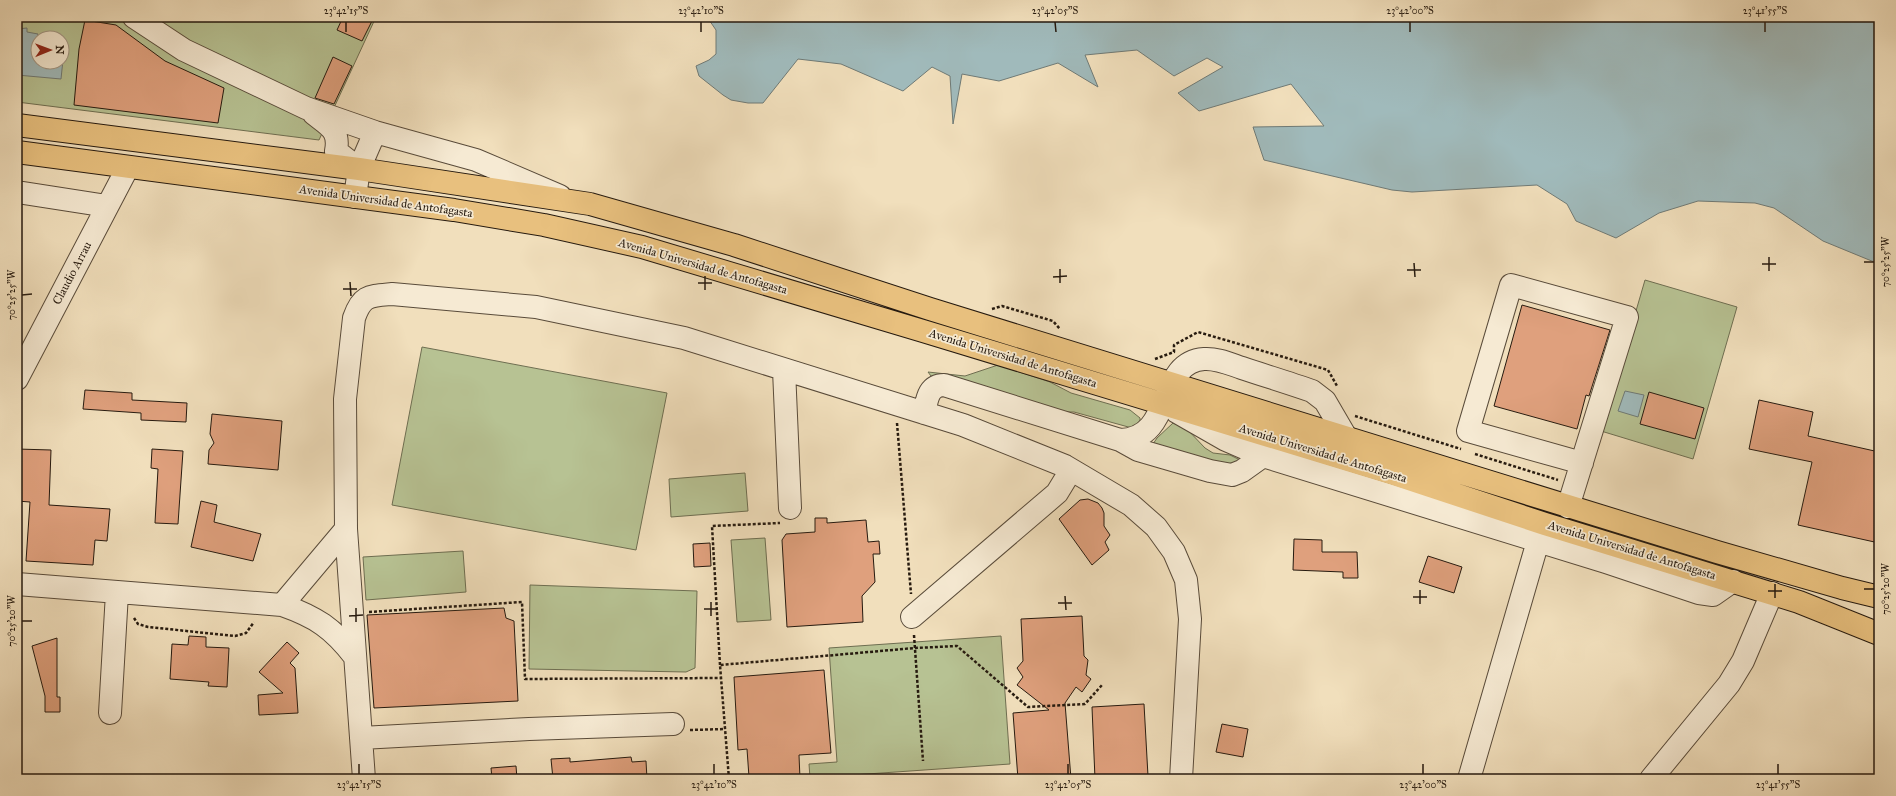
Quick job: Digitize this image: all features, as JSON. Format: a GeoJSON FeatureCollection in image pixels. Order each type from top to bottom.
{"type":"FeatureCollection","features":[{"type":"Feature","properties":{"kind":"main road","name":"Avenida Universidad de Antofagasta"},"geometry":{"type":"LineString","coordinates":[[17,125],[359,169],[570,200],[663,224],[734,245],[930,309],[1568,507],[1790,574],[1879,597]]}},
{"type":"Feature","properties":{"kind":"main road","name":"Avenida Universidad de Antofagasta"},"geometry":{"type":"LineString","coordinates":[[17,152],[499,217],[583,233],[642,247],[1164,404],[1772,593],[1830,613],[1879,634]]}},
{"type":"Feature","properties":{"kind":"street"},"geometry":{"type":"LineString","coordinates":[[134,17],[184,50],[306,108],[375,132],[476,160],[570,200]]}},
{"type":"Feature","properties":{"kind":"street"},"geometry":{"type":"LineString","coordinates":[[306,108],[333,129],[338,141],[336,152],[359,169]]}},
{"type":"Feature","properties":{"kind":"street"},"geometry":{"type":"LineString","coordinates":[[355,197],[359,169],[375,132]]}},
{"type":"Feature","properties":{"kind":"street","name":"Claudio Arrau"},"geometry":{"type":"LineString","coordinates":[[17,379],[24,350],[128,167]]}},
{"type":"Feature","properties":{"kind":"street"},"geometry":{"type":"LineString","coordinates":[[17,192],[107,206]]}},
{"type":"Feature","properties":{"kind":"street"},"geometry":{"type":"LineString","coordinates":[[1568,507],[1582,463],[1626,317],[1510,285],[1468,431],[1582,463]]}},
{"type":"Feature","properties":{"kind":"street"},"geometry":{"type":"LineString","coordinates":[[364,779],[346,529],[345,400],[354,318],[359,305],[370,296],[392,294],[536,307],[684,338],[964,425],[1071,470],[1131,505],[1156,527],[1174,552],[1186,580],[1190,619],[1181,779]]}},
{"type":"Feature","properties":{"kind":"street"},"geometry":{"type":"LineString","coordinates":[[1120,440],[1135,439],[1145,433],[1164,404],[1171,383],[1179,370],[1190,362],[1204,359],[1220,361],[1312,391],[1325,401],[1346,437]]}},
{"type":"Feature","properties":{"kind":"street"},"geometry":{"type":"LineString","coordinates":[[784,370],[790,508]]}},
{"type":"Feature","properties":{"kind":"street"},"geometry":{"type":"LineString","coordinates":[[924,413],[928,394],[935,387],[944,385],[1120,440],[1138,450],[1210,471],[1232,475],[1238,474],[1263,456]]}},
{"type":"Feature","properties":{"kind":"street"},"geometry":{"type":"LineString","coordinates":[[1164,404],[1209,432],[1263,456],[1538,541],[1698,593],[1713,595],[1733,581]]}},
{"type":"Feature","properties":{"kind":"street"},"geometry":{"type":"LineString","coordinates":[[912,617],[1057,493],[1071,470]]}},
{"type":"Feature","properties":{"kind":"street"},"geometry":{"type":"LineString","coordinates":[[282,605],[346,529]]}},
{"type":"Feature","properties":{"kind":"street"},"geometry":{"type":"LineString","coordinates":[[1469,779],[1538,541]]}},
{"type":"Feature","properties":{"kind":"street"},"geometry":{"type":"LineString","coordinates":[[17,584],[116,607],[282,605],[307,614],[327,627],[344,642],[355,657]]}},
{"type":"Feature","properties":{"kind":"street"},"geometry":{"type":"LineString","coordinates":[[1651,779],[1730,684],[1743,661],[1772,593]]}},
{"type":"Feature","properties":{"kind":"street"},"geometry":{"type":"LineString","coordinates":[[110,709],[96,704],[96,692],[101,625],[116,607]]}},
{"type":"Feature","properties":{"kind":"street"},"geometry":{"type":"LineString","coordinates":[[361,738],[529,729],[673,724]]}},
{"type":"Feature","properties":{"kind":"path"},"geometry":{"type":"LineString","coordinates":[[895,403],[923,761]]}},
{"type":"Feature","properties":{"kind":"path"},"geometry":{"type":"LineString","coordinates":[[729,779],[720,665],[712,526],[791,522],[790,508]]}},
{"type":"Feature","properties":{"kind":"path"},"geometry":{"type":"LineString","coordinates":[[352,613],[522,602],[525,679],[721,678]]}},
{"type":"Feature","properties":{"kind":"path"},"geometry":{"type":"LineString","coordinates":[[116,607],[125,608],[138,624],[148,627],[235,636],[246,633],[256,618]]}},
{"type":"Feature","properties":{"kind":"path"},"geometry":{"type":"LineString","coordinates":[[720,665],[915,648],[957,646],[1028,707],[1085,704],[1102,686]]}},
{"type":"Feature","properties":{"kind":"green space"},"geometry":{"type":"Polygon","coordinates":[[[17,17],[376,17],[319,140],[17,102],[17,17]]]}},
{"type":"Feature","properties":{"kind":"green space"},"geometry":{"type":"Polygon","coordinates":[[[1645,280],[1737,307],[1693,459],[1601,431],[1645,280]]]}},
{"type":"Feature","properties":{"kind":"green space"},"geometry":{"type":"Polygon","coordinates":[[[422,347],[667,393],[636,550],[392,505],[422,347]]]}},
{"type":"Feature","properties":{"kind":"green space"},"geometry":{"type":"Polygon","coordinates":[[[998,365],[1050,382],[1071,393],[1130,410],[1140,418],[1140,423],[1132,428],[1074,412],[1057,412],[1044,409],[931,376],[928,372],[965,376],[998,365]]]}},
{"type":"Feature","properties":{"kind":"green space"},"geometry":{"type":"Polygon","coordinates":[[[1173,423],[1186,428],[1205,448],[1213,453],[1230,455],[1242,461],[1236,467],[1151,447],[1157,438],[1173,423]]]}},
{"type":"Feature","properties":{"kind":"green space"},"geometry":{"type":"Polygon","coordinates":[[[745,473],[748,511],[671,517],[669,479],[745,473]]]}},
{"type":"Feature","properties":{"kind":"green space"},"geometry":{"type":"Polygon","coordinates":[[[765,538],[771,620],[737,622],[731,540],[765,538]]]}},
{"type":"Feature","properties":{"kind":"green space"},"geometry":{"type":"Polygon","coordinates":[[[463,551],[466,592],[366,600],[363,557],[463,551]]]}},
{"type":"Feature","properties":{"kind":"green space"},"geometry":{"type":"Polygon","coordinates":[[[530,585],[697,591],[695,668],[686,672],[529,669],[530,585]]]}},
{"type":"Feature","properties":{"kind":"green space"},"geometry":{"type":"Polygon","coordinates":[[[1001,636],[1010,764],[810,778],[809,764],[837,762],[829,648],[1001,636]]]}},
{"type":"Feature","properties":{"kind":"water"},"geometry":{"type":"Polygon","coordinates":[[[707,17],[1879,17],[1879,264],[1823,241],[1774,208],[1755,203],[1698,201],[1659,213],[1616,238],[1576,221],[1567,204],[1537,185],[1412,192],[1392,190],[1264,160],[1253,127],[1324,126],[1291,84],[1199,111],[1178,93],[1223,67],[1207,58],[1174,76],[1137,50],[1085,55],[1098,87],[1058,63],[999,81],[962,74],[953,124],[950,76],[932,67],[903,91],[841,64],[798,59],[763,103],[748,103],[731,100],[699,76],[696,66],[709,60],[716,54],[716,30],[707,17]]]}},
{"type":"Feature","properties":{"kind":"water"},"geometry":{"type":"Polygon","coordinates":[[[27,28],[27,32],[30,33],[30,70],[62,70],[61,79],[17,75],[17,29],[27,28]]]}},
{"type":"Feature","properties":{"kind":"water"},"geometry":{"type":"Polygon","coordinates":[[[1625,391],[1644,395],[1638,417],[1618,411],[1625,391]]]}},
{"type":"Feature","properties":{"kind":"building"},"geometry":{"type":"Polygon","coordinates":[[[343,17],[374,17],[362,41],[337,30],[343,17]]]}},
{"type":"Feature","properties":{"kind":"building"},"geometry":{"type":"Polygon","coordinates":[[[85,20],[116,25],[165,61],[224,88],[218,123],[74,105],[79,49],[85,20]]]}},
{"type":"Feature","properties":{"kind":"building"},"geometry":{"type":"Polygon","coordinates":[[[333,57],[352,66],[334,104],[315,98],[333,57]]]}},
{"type":"Feature","properties":{"kind":"building"},"geometry":{"type":"Polygon","coordinates":[[[1522,305],[1610,330],[1589,396],[1586,395],[1577,429],[1494,406],[1522,305]]]}},
{"type":"Feature","properties":{"kind":"building"},"geometry":{"type":"Polygon","coordinates":[[[85,390],[132,393],[132,400],[187,403],[186,422],[141,420],[141,413],[83,409],[85,390]]]}},
{"type":"Feature","properties":{"kind":"building"},"geometry":{"type":"Polygon","coordinates":[[[1649,392],[1704,408],[1695,439],[1640,424],[1649,392]]]}},
{"type":"Feature","properties":{"kind":"building"},"geometry":{"type":"Polygon","coordinates":[[[1759,400],[1813,412],[1808,436],[1879,452],[1879,543],[1798,525],[1812,462],[1749,449],[1759,400]]]}},
{"type":"Feature","properties":{"kind":"building"},"geometry":{"type":"Polygon","coordinates":[[[212,414],[282,421],[278,470],[208,464],[209,450],[214,443],[210,434],[212,414]]]}},
{"type":"Feature","properties":{"kind":"building"},"geometry":{"type":"Polygon","coordinates":[[[17,449],[51,450],[49,505],[110,509],[107,541],[95,540],[93,565],[26,561],[30,502],[17,501],[17,449]]]}},
{"type":"Feature","properties":{"kind":"building"},"geometry":{"type":"Polygon","coordinates":[[[152,449],[183,451],[178,524],[155,523],[158,469],[151,468],[152,449]]]}},
{"type":"Feature","properties":{"kind":"building"},"geometry":{"type":"Polygon","coordinates":[[[1088,499],[1098,503],[1102,508],[1104,513],[1104,526],[1110,535],[1105,542],[1109,550],[1092,565],[1059,519],[1080,500],[1088,499]]]}},
{"type":"Feature","properties":{"kind":"building"},"geometry":{"type":"Polygon","coordinates":[[[201,501],[217,505],[214,522],[261,534],[253,561],[191,547],[201,501]]]}},
{"type":"Feature","properties":{"kind":"building"},"geometry":{"type":"Polygon","coordinates":[[[815,518],[827,518],[827,523],[866,520],[868,542],[879,541],[880,554],[873,554],[875,582],[862,596],[863,622],[787,627],[782,540],[786,534],[815,532],[815,518]]]}},
{"type":"Feature","properties":{"kind":"building"},"geometry":{"type":"Polygon","coordinates":[[[1294,539],[1322,540],[1322,552],[1357,552],[1358,578],[1343,578],[1343,572],[1293,570],[1294,539]]]}},
{"type":"Feature","properties":{"kind":"building"},"geometry":{"type":"Polygon","coordinates":[[[710,543],[711,566],[694,567],[693,544],[710,543]]]}},
{"type":"Feature","properties":{"kind":"building"},"geometry":{"type":"Polygon","coordinates":[[[1428,556],[1462,567],[1454,593],[1419,582],[1428,556]]]}},
{"type":"Feature","properties":{"kind":"building"},"geometry":{"type":"Polygon","coordinates":[[[504,608],[506,618],[514,621],[518,701],[374,708],[367,615],[504,608]]]}},
{"type":"Feature","properties":{"kind":"building"},"geometry":{"type":"Polygon","coordinates":[[[1082,616],[1084,656],[1088,660],[1086,675],[1091,679],[1082,692],[1076,687],[1065,703],[1071,779],[1018,779],[1013,713],[1049,710],[1017,685],[1023,677],[1017,668],[1023,661],[1021,619],[1082,616]]]}},
{"type":"Feature","properties":{"kind":"building"},"geometry":{"type":"Polygon","coordinates":[[[189,636],[206,637],[206,647],[229,648],[227,687],[208,686],[209,682],[170,679],[172,644],[188,645],[189,636]]]}},
{"type":"Feature","properties":{"kind":"building"},"geometry":{"type":"Polygon","coordinates":[[[57,638],[57,697],[60,697],[60,712],[45,712],[45,696],[32,646],[57,638]]]}},
{"type":"Feature","properties":{"kind":"building"},"geometry":{"type":"Polygon","coordinates":[[[287,642],[299,653],[290,663],[295,668],[298,713],[259,715],[258,695],[283,693],[259,672],[287,642]]]}},
{"type":"Feature","properties":{"kind":"building"},"geometry":{"type":"Polygon","coordinates":[[[824,670],[831,753],[799,755],[800,779],[757,779],[757,776],[749,777],[747,749],[738,750],[734,677],[824,670]]]}},
{"type":"Feature","properties":{"kind":"building"},"geometry":{"type":"Polygon","coordinates":[[[1144,704],[1148,776],[1095,779],[1092,707],[1144,704]]]}},
{"type":"Feature","properties":{"kind":"building"},"geometry":{"type":"Polygon","coordinates":[[[1222,724],[1248,729],[1243,757],[1216,752],[1222,724]]]}},
{"type":"Feature","properties":{"kind":"building"},"geometry":{"type":"Polygon","coordinates":[[[631,757],[632,762],[646,761],[647,779],[553,779],[551,759],[570,758],[570,762],[631,757]]]}},
{"type":"Feature","properties":{"kind":"building"},"geometry":{"type":"Polygon","coordinates":[[[516,766],[517,779],[492,779],[491,768],[516,766]]]}}]}
